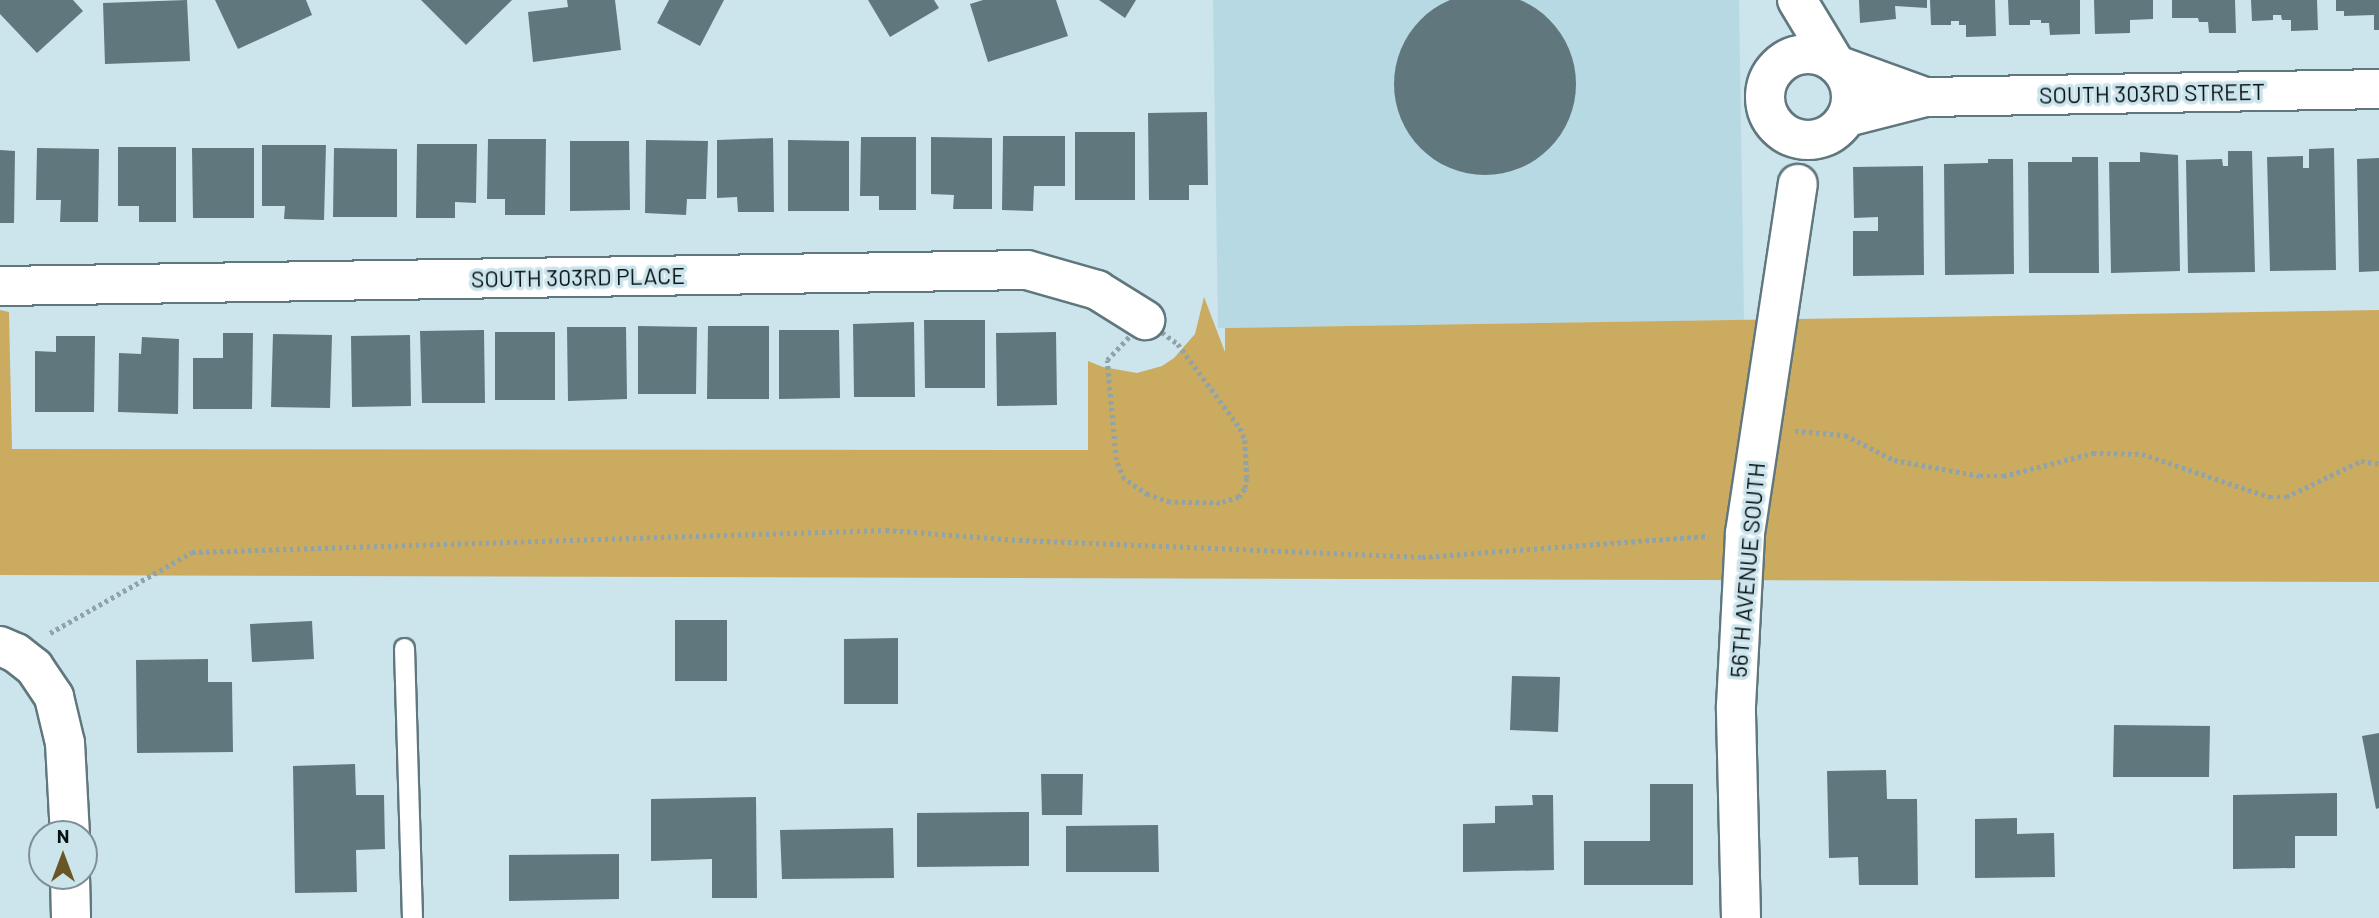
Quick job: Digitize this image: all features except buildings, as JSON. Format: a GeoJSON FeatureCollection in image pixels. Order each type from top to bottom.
{"type":"FeatureCollection","features":[{"type":"Feature","properties":{"kind":"street","name":"56TH AVENUE SOUTH"},"geometry":{"type":"LineString","coordinates":[[1741,918],[1736,706],[1745,533],[1798,184],[1840,125],[1852,93],[1848,78],[1795,0]]}},
{"type":"Feature","properties":{"kind":"street","name":"56TH AVENUE SOUTH"},"geometry":{"type":"LineString","coordinates":[[1795,0],[1780,65],[1766,86],[1765,102],[1798,184]]}},
{"type":"Feature","properties":{"kind":"street"},"geometry":{"type":"LineString","coordinates":[[1780,65],[1796,55],[1812,54],[1925,97]]}},
{"type":"Feature","properties":{"kind":"street","name":"SOUTH 303RD STREET"},"geometry":{"type":"LineString","coordinates":[[1925,97],[2379,89]]}},
{"type":"Feature","properties":{"kind":"street"},"geometry":{"type":"LineString","coordinates":[[1778,129],[1790,137],[1805,141],[1820,139],[1840,125],[1925,97]]}},
{"type":"Feature","properties":{"kind":"street","name":"SOUTH 303RD PLACE"},"geometry":{"type":"LineString","coordinates":[[0,286],[1027,270],[1097,290],[1145,320]]}},
{"type":"Feature","properties":{"kind":"street"},"geometry":{"type":"LineString","coordinates":[[8,650],[34,667],[54,697],[70,780],[70,820]]}},
{"type":"Feature","properties":{"kind":"street"},"geometry":{"type":"LineString","coordinates":[[70,890],[71,918]]}},
{"type":"Feature","properties":{"kind":"lane"},"geometry":{"type":"LineString","coordinates":[[404,648],[412,918]]}},
{"type":"Feature","properties":{"kind":"path"},"geometry":{"type":"LineString","coordinates":[[1145,320],[1178,344],[1240,428],[1245,440],[1247,478],[1245,489],[1239,497],[1220,503],[1170,502],[1148,495],[1124,479],[1116,460],[1107,359],[1145,320]]}},
{"type":"Feature","properties":{"kind":"path"},"geometry":{"type":"LineString","coordinates":[[1760,427],[1845,435],[1894,460],[1980,476],[2003,476],[2093,453],[2142,454],[2270,497],[2286,497],[2361,461],[2379,464]]}},
{"type":"Feature","properties":{"kind":"path"},"geometry":{"type":"LineString","coordinates":[[8,650],[192,552],[886,530],[1019,540],[1422,557],[1745,533]]}},
{"type":"Feature","properties":{"kind":"shaded area"},"geometry":{"type":"Polygon","coordinates":[[[1213,0],[1739,0],[1744,320],[1218,328],[1213,0]]]}},
{"type":"Feature","properties":{"kind":"shaded area"},"geometry":{"type":"Polygon","coordinates":[[[1204,297],[1225,352],[1225,328],[2379,310],[2379,582],[0,575],[0,310],[9,312],[12,449],[1088,450],[1088,361],[1103,367],[1137,373],[1162,366],[1174,358],[1195,334],[1204,297]]]}}]}
